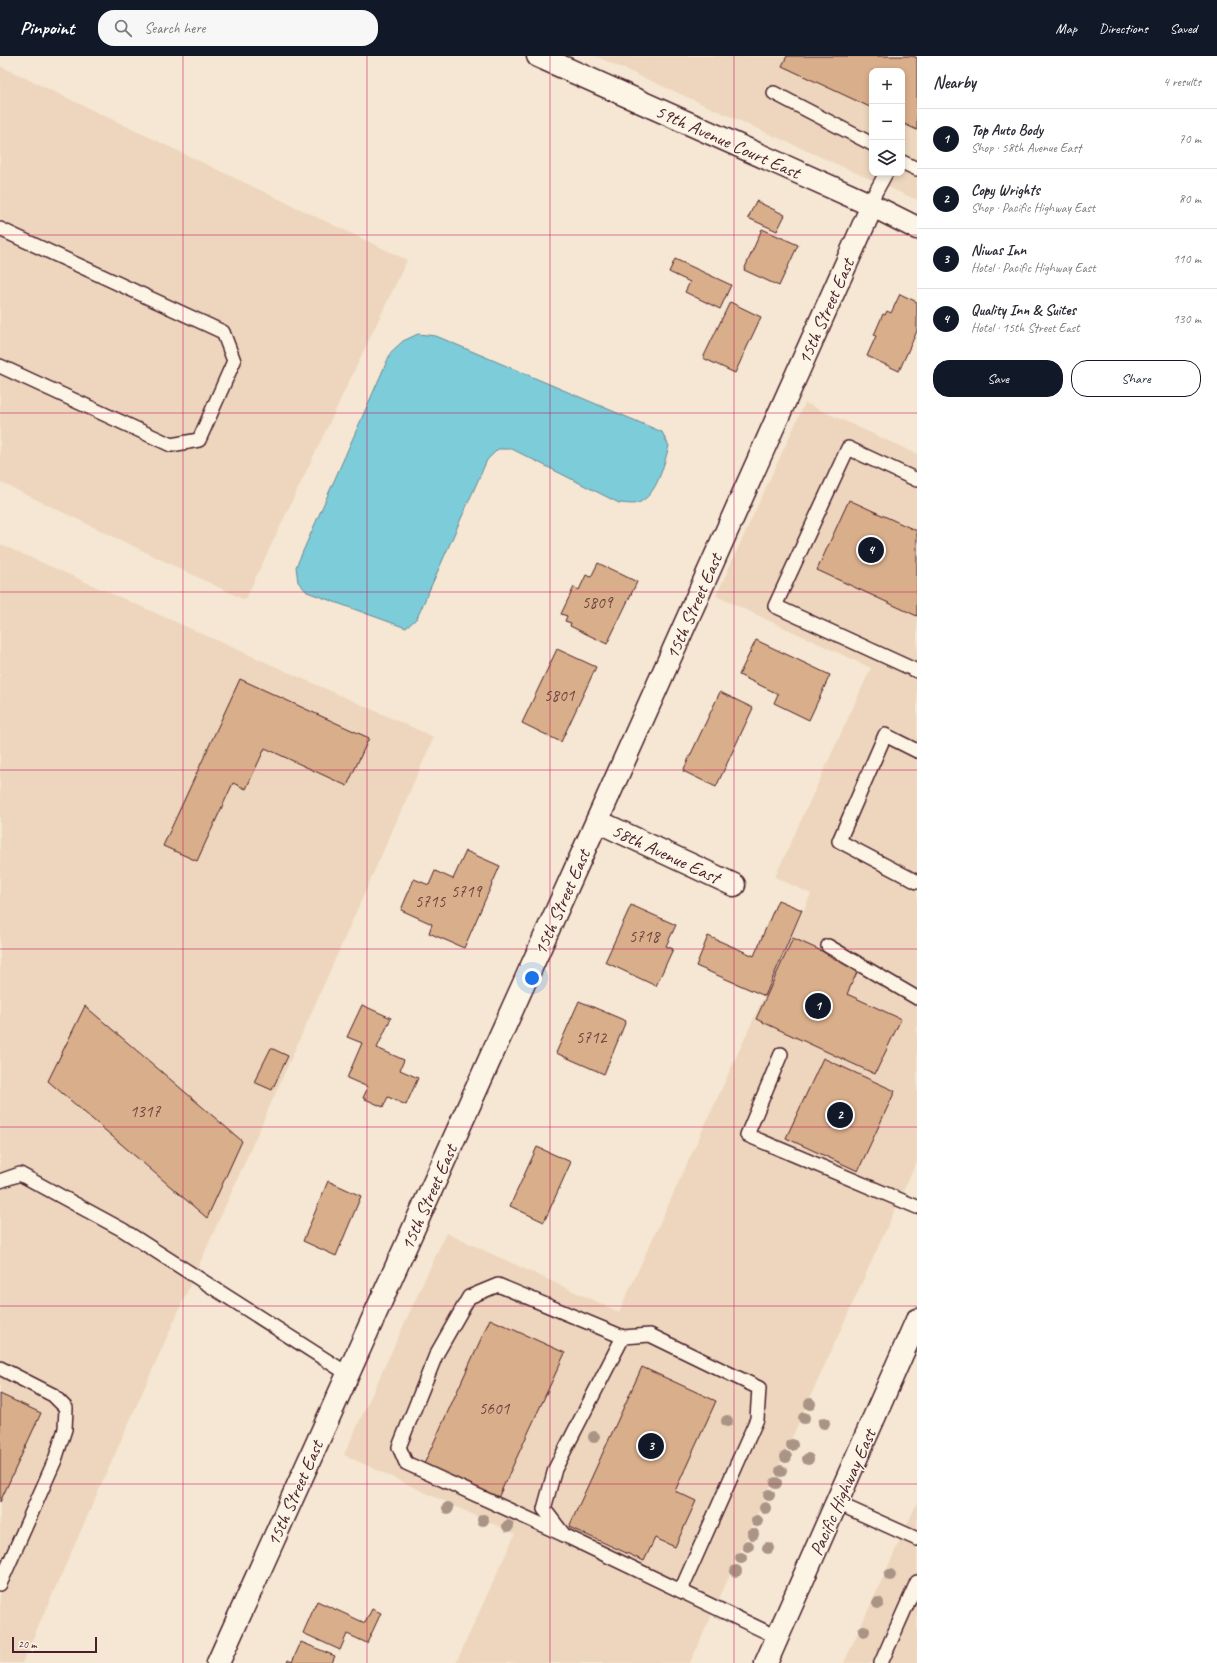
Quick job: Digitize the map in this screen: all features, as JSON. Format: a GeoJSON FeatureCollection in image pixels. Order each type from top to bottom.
{"type":"FeatureCollection","features":[{"type":"Feature","properties":{"kind":"street","name":"59th Avenue Court East"},"geometry":{"type":"LineString","coordinates":[[538,56],[871,205],[917,228]]}},
{"type":"Feature","properties":{"kind":"street","name":"15th Street East"},"geometry":{"type":"LineString","coordinates":[[218,1663],[597,821],[871,205]]}},
{"type":"Feature","properties":{"kind":"street","name":"58th Avenue East"},"geometry":{"type":"LineString","coordinates":[[597,821],[734,885]]}},
{"type":"Feature","properties":{"kind":"street","name":"Pacific Highway East"},"geometry":{"type":"LineString","coordinates":[[766,1663],[917,1320]]}},
{"type":"Feature","properties":{"kind":"lane"},"geometry":{"type":"LineString","coordinates":[[774,93],[869,142]]}},
{"type":"Feature","properties":{"kind":"lane"},"geometry":{"type":"LineString","coordinates":[[905,163],[917,169]]}},
{"type":"Feature","properties":{"kind":"lane"},"geometry":{"type":"LineString","coordinates":[[871,205],[885,176]]}},
{"type":"Feature","properties":{"kind":"lane"},"geometry":{"type":"LineString","coordinates":[[0,229],[223,332],[234,361],[199,440],[171,445],[0,366]]}},
{"type":"Feature","properties":{"kind":"lane"},"geometry":{"type":"LineString","coordinates":[[917,480],[848,448],[775,606],[917,671]]}},
{"type":"Feature","properties":{"kind":"lane"},"geometry":{"type":"LineString","coordinates":[[917,752],[885,735],[839,841],[917,882]]}},
{"type":"Feature","properties":{"kind":"lane"},"geometry":{"type":"LineString","coordinates":[[828,946],[917,998]]}},
{"type":"Feature","properties":{"kind":"lane"},"geometry":{"type":"LineString","coordinates":[[781,1054],[747,1136],[917,1206]]}},
{"type":"Feature","properties":{"kind":"lane"},"geometry":{"type":"LineString","coordinates":[[0,1181],[20,1174],[123,1230],[348,1374]]}},
{"type":"Feature","properties":{"kind":"lane"},"geometry":{"type":"LineString","coordinates":[[681,1590],[757,1419],[758,1388],[650,1335],[623,1337],[498,1285],[469,1297],[436,1355],[399,1447],[406,1462],[564,1534],[777,1637]]}},
{"type":"Feature","properties":{"kind":"lane"},"geometry":{"type":"LineString","coordinates":[[564,1534],[544,1509],[555,1469],[623,1337]]}},
{"type":"Feature","properties":{"kind":"lane"},"geometry":{"type":"LineString","coordinates":[[0,1368],[53,1395],[66,1408],[66,1422],[56,1460],[0,1584]]}},
{"type":"Feature","properties":{"kind":"lane"},"geometry":{"type":"LineString","coordinates":[[837,1503],[917,1539]]}},
{"type":"Feature","properties":{"kind":"lane"},"geometry":{"type":"LineString","coordinates":[[881,1663],[917,1582]]}},
{"type":"Feature","properties":{"kind":"shaded area"},"geometry":{"type":"Polygon","coordinates":[[[595,56],[917,56],[917,200],[595,56]]]}},
{"type":"Feature","properties":{"kind":"shaded area"},"geometry":{"type":"Polygon","coordinates":[[[0,66],[407,260],[245,600],[0,482],[0,66]]]}},
{"type":"Feature","properties":{"kind":"shaded area"},"geometry":{"type":"Polygon","coordinates":[[[805,403],[917,454],[917,1161],[690,1663],[456,1663],[515,1534],[344,1455],[446,1233],[619,1312],[811,894],[775,877],[871,668],[716,596],[805,403]]]}},
{"type":"Feature","properties":{"kind":"shaded area"},"geometry":{"type":"Polygon","coordinates":[[[0,544],[434,737],[22,1663],[0,1663],[0,544]]]}},
{"type":"Feature","properties":{"kind":"shaded area"},"geometry":{"type":"Polygon","coordinates":[[[917,1503],[917,1663],[844,1663],[917,1503]]]}},
{"type":"Feature","properties":{"kind":"water"},"geometry":{"type":"Polygon","coordinates":[[[418,334],[436,336],[662,432],[669,446],[659,479],[655,487],[645,499],[634,504],[619,503],[512,449],[498,449],[487,460],[417,618],[406,628],[307,592],[298,582],[296,567],[391,352],[403,341],[418,334]]]}},
{"type":"Feature","properties":{"kind":"building"},"geometry":{"type":"Polygon","coordinates":[[[787,56],[913,56],[917,58],[917,130],[905,124],[905,68],[869,68],[869,107],[782,66],[787,56]]]}},
{"type":"Feature","properties":{"kind":"building"},"geometry":{"type":"Polygon","coordinates":[[[756,201],[785,215],[777,231],[748,218],[756,201]]]}},
{"type":"Feature","properties":{"kind":"building"},"geometry":{"type":"Polygon","coordinates":[[[762,229],[798,245],[779,286],[744,270],[762,229]]]}},
{"type":"Feature","properties":{"kind":"building"},"geometry":{"type":"Polygon","coordinates":[[[675,259],[731,285],[720,309],[685,292],[690,282],[669,272],[675,259]]]}},
{"type":"Feature","properties":{"kind":"building"},"geometry":{"type":"Polygon","coordinates":[[[900,294],[917,302],[917,331],[899,371],[867,356],[876,336],[874,335],[883,314],[885,315],[887,311],[891,313],[900,294]]]}},
{"type":"Feature","properties":{"kind":"building"},"geometry":{"type":"Polygon","coordinates":[[[730,302],[761,317],[735,373],[703,358],[730,302]]]}},
{"type":"Feature","properties":{"kind":"building"},"geometry":{"type":"Polygon","coordinates":[[[849,500],[917,531],[917,616],[817,570],[849,500]]]}},
{"type":"Feature","properties":{"kind":"building"},"geometry":{"type":"Polygon","coordinates":[[[598,563],[637,582],[607,644],[570,626],[571,623],[565,621],[567,616],[561,614],[574,587],[579,590],[586,575],[591,577],[598,563]]]}},
{"type":"Feature","properties":{"kind":"building"},"geometry":{"type":"Polygon","coordinates":[[[756,640],[830,675],[809,720],[774,703],[778,694],[739,675],[756,640]]]}},
{"type":"Feature","properties":{"kind":"building"},"geometry":{"type":"Polygon","coordinates":[[[557,649],[596,667],[561,742],[522,723],[557,649]]]}},
{"type":"Feature","properties":{"kind":"building"},"geometry":{"type":"Polygon","coordinates":[[[240,679],[369,738],[347,786],[265,748],[246,789],[233,783],[197,861],[163,846],[240,679]]]}},
{"type":"Feature","properties":{"kind":"building"},"geometry":{"type":"Polygon","coordinates":[[[720,692],[753,708],[716,787],[683,771],[720,692]]]}},
{"type":"Feature","properties":{"kind":"building"},"geometry":{"type":"Polygon","coordinates":[[[466,851],[500,866],[464,948],[429,933],[432,924],[401,910],[414,879],[429,885],[435,871],[453,879],[466,851]]]}},
{"type":"Feature","properties":{"kind":"building"},"geometry":{"type":"Polygon","coordinates":[[[778,900],[802,910],[765,996],[696,966],[708,936],[754,956],[778,900]]]}},
{"type":"Feature","properties":{"kind":"building"},"geometry":{"type":"Polygon","coordinates":[[[631,905],[676,925],[666,946],[673,949],[656,986],[605,962],[631,905]]]}},
{"type":"Feature","properties":{"kind":"building"},"geometry":{"type":"Polygon","coordinates":[[[793,938],[859,968],[847,994],[901,1019],[875,1074],[756,1019],[793,938]]]}},
{"type":"Feature","properties":{"kind":"building"},"geometry":{"type":"Polygon","coordinates":[[[579,1001],[626,1021],[604,1074],[556,1053],[579,1001]]]}},
{"type":"Feature","properties":{"kind":"building"},"geometry":{"type":"Polygon","coordinates":[[[362,1005],[391,1018],[377,1048],[404,1060],[400,1070],[418,1078],[406,1105],[388,1097],[383,1107],[363,1098],[368,1087],[347,1078],[362,1043],[347,1037],[362,1005]]]}},
{"type":"Feature","properties":{"kind":"building"},"geometry":{"type":"Polygon","coordinates":[[[85,1006],[242,1141],[207,1218],[48,1081],[85,1006]]]}},
{"type":"Feature","properties":{"kind":"building"},"geometry":{"type":"Polygon","coordinates":[[[271,1048],[288,1056],[272,1090],[254,1082],[271,1048]]]}},
{"type":"Feature","properties":{"kind":"building"},"geometry":{"type":"Polygon","coordinates":[[[823,1058],[895,1091],[858,1171],[786,1138],[823,1058]]]}},
{"type":"Feature","properties":{"kind":"building"},"geometry":{"type":"Polygon","coordinates":[[[537,1147],[571,1162],[544,1222],[510,1206],[537,1147]]]}},
{"type":"Feature","properties":{"kind":"building"},"geometry":{"type":"Polygon","coordinates":[[[328,1181],[361,1196],[336,1256],[303,1241],[328,1181]]]}},
{"type":"Feature","properties":{"kind":"building"},"geometry":{"type":"Polygon","coordinates":[[[490,1319],[565,1353],[498,1498],[424,1464],[490,1319]]]}},
{"type":"Feature","properties":{"kind":"building"},"geometry":{"type":"Polygon","coordinates":[[[642,1367],[716,1401],[675,1491],[696,1501],[675,1547],[655,1538],[644,1561],[569,1527],[642,1367]]]}},
{"type":"Feature","properties":{"kind":"building"},"geometry":{"type":"Polygon","coordinates":[[[0,1394],[41,1413],[0,1502],[0,1394]]]}},
{"type":"Feature","properties":{"kind":"building"},"geometry":{"type":"Polygon","coordinates":[[[317,1601],[365,1623],[372,1609],[381,1613],[367,1643],[347,1634],[340,1650],[303,1633],[317,1601]]]}},
{"type":"Feature","properties":{"kind":"building"},"geometry":{"type":"Polygon","coordinates":[[[301,1642],[335,1656],[332,1663],[287,1663],[288,1660],[292,1662],[301,1642]]]}},
{"type":"Feature","properties":{"kind":"place","name":"Quality Inn & Suites"},"geometry":{"type":"Point","coordinates":[871,550]}},
{"type":"Feature","properties":{"kind":"place","name":"Top Auto Body"},"geometry":{"type":"Point","coordinates":[818,1006]}},
{"type":"Feature","properties":{"kind":"place","name":"Copy Wrights"},"geometry":{"type":"Point","coordinates":[840,1115]}},
{"type":"Feature","properties":{"kind":"place","name":"Niwas Inn"},"geometry":{"type":"Point","coordinates":[651,1446]}}]}
